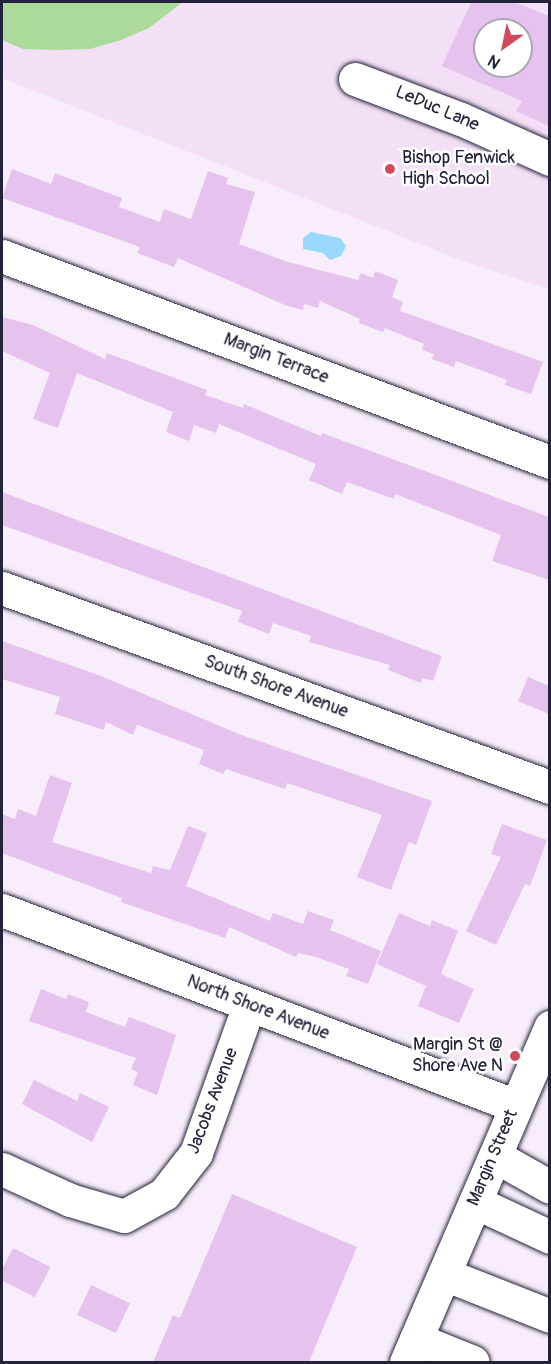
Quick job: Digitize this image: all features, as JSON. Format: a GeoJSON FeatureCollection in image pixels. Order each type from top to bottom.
{"type":"FeatureCollection","features":[{"type":"Feature","properties":{"kind":"street","name":"LeDuc Lane"},"geometry":{"type":"LineString","coordinates":[[355,79],[461,119],[549,159]]}},
{"type":"Feature","properties":{"kind":"street","name":"Margin Terrace"},"geometry":{"type":"LineString","coordinates":[[2,256],[549,462]]}},
{"type":"Feature","properties":{"kind":"street","name":"South Shore Avenue"},"geometry":{"type":"LineString","coordinates":[[2,588],[549,787]]}},
{"type":"Feature","properties":{"kind":"street","name":"North Shore Avenue"},"geometry":{"type":"LineString","coordinates":[[2,909],[516,1106]]}},
{"type":"Feature","properties":{"kind":"street","name":"Jacobs Avenue"},"geometry":{"type":"LineString","coordinates":[[2,1169],[69,1200],[124,1216],[164,1194],[196,1153],[249,1005]]}},
{"type":"Feature","properties":{"kind":"street","name":"Margin Street"},"geometry":{"type":"LineString","coordinates":[[411,1351],[549,1027]]}},
{"type":"Feature","properties":{"kind":"street"},"geometry":{"type":"LineString","coordinates":[[495,1156],[549,1187]]}},
{"type":"Feature","properties":{"kind":"street"},"geometry":{"type":"LineString","coordinates":[[475,1202],[549,1237]]}},
{"type":"Feature","properties":{"kind":"street"},"geometry":{"type":"LineString","coordinates":[[441,1282],[549,1316]]}},
{"type":"Feature","properties":{"kind":"street"},"geometry":{"type":"LineString","coordinates":[[411,1351],[473,1362]]}},
{"type":"Feature","properties":{"kind":"shaded area","name":"Bishop Fenwick High School"},"geometry":{"type":"Polygon","coordinates":[[[2,2],[549,2],[549,289],[458,259],[2,78],[2,2]]]}},
{"type":"Feature","properties":{"kind":"green space"},"geometry":{"type":"Polygon","coordinates":[[[2,2],[183,2],[149,28],[121,40],[90,49],[58,50],[23,49],[2,40],[2,2]]]}},
{"type":"Feature","properties":{"kind":"water"},"geometry":{"type":"Polygon","coordinates":[[[311,232],[340,238],[346,246],[341,256],[330,260],[323,253],[303,249],[303,238],[311,232]]]}},
{"type":"Feature","properties":{"kind":"building"},"geometry":{"type":"Polygon","coordinates":[[[471,2],[514,2],[549,16],[549,126],[516,111],[522,101],[442,66],[471,2]]]}},
{"type":"Feature","properties":{"kind":"building"},"geometry":{"type":"Polygon","coordinates":[[[12,169],[51,184],[55,173],[122,198],[119,207],[160,222],[164,209],[191,219],[208,171],[228,178],[226,184],[255,192],[239,244],[288,262],[358,280],[361,273],[373,278],[375,271],[398,280],[392,297],[403,302],[400,311],[543,362],[531,394],[505,385],[507,380],[456,361],[454,367],[432,359],[434,354],[422,350],[424,344],[385,328],[383,332],[359,323],[360,319],[320,301],[318,308],[304,304],[303,310],[287,306],[178,258],[174,267],[137,253],[140,247],[2,198],[12,169]]]}},
{"type":"Feature","properties":{"kind":"building"},"geometry":{"type":"Polygon","coordinates":[[[2,317],[33,325],[105,359],[107,353],[207,390],[205,395],[243,408],[244,404],[321,436],[322,433],[549,517],[549,580],[492,561],[501,535],[395,494],[394,499],[347,482],[342,494],[309,480],[316,464],[219,424],[216,433],[194,425],[189,441],[166,432],[173,412],[77,373],[58,428],[33,419],[50,373],[2,351],[2,317]]]}},
{"type":"Feature","properties":{"kind":"building"},"geometry":{"type":"Polygon","coordinates":[[[2,492],[442,656],[433,681],[422,678],[421,683],[388,670],[390,665],[309,642],[311,636],[273,623],[269,634],[238,622],[242,611],[2,525],[2,492]]]}},
{"type":"Feature","properties":{"kind":"building"},"geometry":{"type":"Polygon","coordinates":[[[2,641],[101,676],[239,734],[432,801],[416,845],[409,842],[391,890],[357,877],[382,815],[287,783],[285,789],[226,769],[223,774],[199,764],[204,750],[137,725],[133,735],[106,722],[104,730],[55,714],[60,697],[2,679],[2,641]]]}},
{"type":"Feature","properties":{"kind":"building"},"geometry":{"type":"Polygon","coordinates":[[[528,677],[549,686],[549,714],[518,701],[528,677]]]}},
{"type":"Feature","properties":{"kind":"building"},"geometry":{"type":"Polygon","coordinates":[[[50,775],[72,783],[52,842],[151,873],[153,866],[170,870],[188,826],[207,833],[186,886],[270,921],[273,913],[303,924],[308,911],[334,920],[330,930],[381,951],[368,984],[346,976],[349,969],[316,957],[298,953],[296,957],[229,927],[225,938],[121,902],[122,898],[2,853],[2,814],[15,819],[18,809],[36,816],[50,775]]]}},
{"type":"Feature","properties":{"kind":"building"},"geometry":{"type":"Polygon","coordinates":[[[502,824],[547,840],[530,886],[525,884],[496,945],[466,931],[501,857],[491,854],[502,824]]]}},
{"type":"Feature","properties":{"kind":"building"},"geometry":{"type":"Polygon","coordinates":[[[399,913],[430,926],[432,920],[458,931],[441,974],[474,989],[459,1023],[418,1006],[426,986],[377,964],[399,913]]]}},
{"type":"Feature","properties":{"kind":"building"},"geometry":{"type":"Polygon","coordinates":[[[41,989],[66,999],[68,994],[89,1002],[86,1012],[125,1027],[129,1017],[176,1035],[157,1095],[133,1085],[138,1072],[131,1069],[136,1058],[29,1021],[41,989]]]}},
{"type":"Feature","properties":{"kind":"building"},"geometry":{"type":"Polygon","coordinates":[[[34,1080],[77,1101],[80,1093],[109,1107],[92,1142],[22,1104],[34,1080]]]}},
{"type":"Feature","properties":{"kind":"building"},"geometry":{"type":"Polygon","coordinates":[[[232,1194],[357,1247],[309,1362],[153,1362],[173,1315],[180,1318],[232,1194]]]}},
{"type":"Feature","properties":{"kind":"building"},"geometry":{"type":"Polygon","coordinates":[[[13,1248],[50,1267],[35,1297],[2,1281],[2,1270],[13,1248]]]}},
{"type":"Feature","properties":{"kind":"building"},"geometry":{"type":"Polygon","coordinates":[[[91,1285],[130,1303],[116,1333],[77,1315],[91,1285]]]}},
{"type":"Feature","properties":{"kind":"place","name":"Bishop Fenwick High School"},"geometry":{"type":"Point","coordinates":[390,169]}},
{"type":"Feature","properties":{"kind":"place","name":"Margin St @ Shore Ave N"},"geometry":{"type":"Point","coordinates":[515,1056]}}]}
